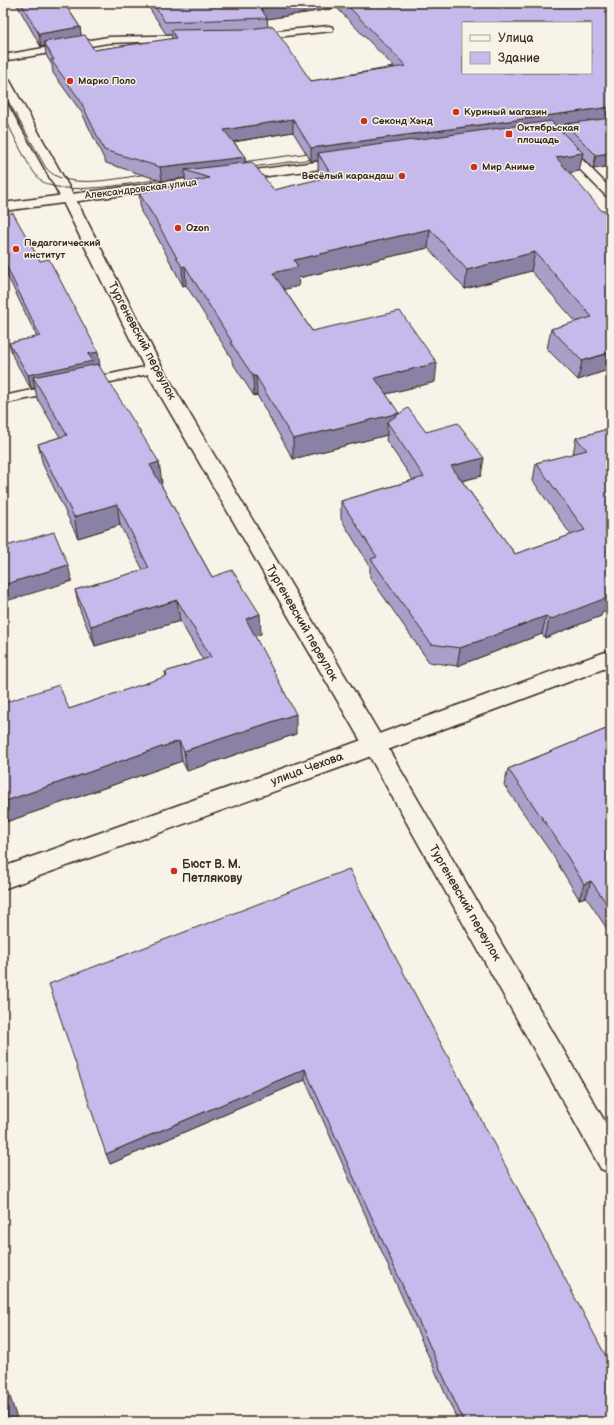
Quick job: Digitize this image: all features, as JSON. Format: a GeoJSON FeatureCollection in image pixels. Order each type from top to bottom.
{"type":"FeatureCollection","features":[{"type":"Feature","properties":{"kind":"street","name":"Тургеневский переулок"},"geometry":{"type":"LineString","coordinates":[[3,81],[68,198],[154,369],[374,744],[611,1159]]}},
{"type":"Feature","properties":{"kind":"street","name":"Александровская улица"},"geometry":{"type":"LineString","coordinates":[[3,207],[358,161]]}},
{"type":"Feature","properties":{"kind":"street","name":"улица Чехова"},"geometry":{"type":"LineString","coordinates":[[3,878],[334,760],[611,658]]}},
{"type":"Feature","properties":{"kind":"lane"},"geometry":{"type":"LineString","coordinates":[[249,37],[329,29]]}},
{"type":"Feature","properties":{"kind":"lane"},"geometry":{"type":"LineString","coordinates":[[3,58],[108,40],[202,38]]}},
{"type":"Feature","properties":{"kind":"lane"},"geometry":{"type":"LineString","coordinates":[[556,139],[611,195]]}},
{"type":"Feature","properties":{"kind":"lane"},"geometry":{"type":"LineString","coordinates":[[3,400],[154,369]]}},
{"type":"Feature","properties":{"kind":"building"},"geometry":{"type":"Polygon","coordinates":[[[21,3],[64,3],[80,27],[39,34],[21,3]]]}},
{"type":"Feature","properties":{"kind":"building"},"geometry":{"type":"Polygon","coordinates":[[[153,3],[287,3],[260,7],[267,18],[165,22],[153,3]]]}},
{"type":"Feature","properties":{"kind":"building"},"geometry":{"type":"Polygon","coordinates":[[[345,3],[611,3],[611,107],[311,148],[293,119],[224,130],[245,157],[160,167],[104,150],[80,100],[51,60],[54,60],[44,42],[85,35],[94,50],[176,38],[171,30],[249,29],[273,26],[311,81],[406,66],[345,3]]]}},
{"type":"Feature","properties":{"kind":"building"},"geometry":{"type":"Polygon","coordinates":[[[611,118],[611,153],[596,155],[565,124],[611,118]]]}},
{"type":"Feature","properties":{"kind":"building"},"geometry":{"type":"Polygon","coordinates":[[[551,121],[583,153],[556,157],[602,211],[611,210],[611,352],[582,361],[551,329],[592,317],[535,252],[467,270],[430,229],[294,260],[298,267],[273,273],[312,331],[400,311],[437,363],[375,378],[399,413],[293,439],[256,376],[253,376],[231,343],[232,342],[185,266],[182,267],[139,193],[209,178],[185,170],[252,162],[274,190],[332,176],[318,153],[551,121]]]}},
{"type":"Feature","properties":{"kind":"building"},"geometry":{"type":"Polygon","coordinates":[[[13,213],[40,261],[49,259],[98,352],[88,354],[93,361],[28,375],[9,343],[40,336],[4,261],[3,262],[3,214],[13,213]]]}},
{"type":"Feature","properties":{"kind":"building"},"geometry":{"type":"Polygon","coordinates":[[[98,364],[159,462],[150,465],[212,577],[232,570],[260,614],[246,619],[296,714],[184,751],[179,741],[3,802],[3,703],[59,685],[69,709],[167,676],[165,672],[211,657],[177,600],[91,626],[75,590],[149,568],[117,504],[74,517],[38,444],[67,435],[33,377],[98,364]]]}},
{"type":"Feature","properties":{"kind":"building"},"geometry":{"type":"Polygon","coordinates":[[[408,408],[426,432],[458,423],[484,458],[451,466],[515,554],[585,530],[536,463],[587,450],[576,438],[611,428],[611,594],[605,597],[606,598],[549,620],[546,616],[460,648],[431,644],[371,559],[377,557],[341,501],[424,477],[387,422],[408,408]]]}},
{"type":"Feature","properties":{"kind":"building"},"geometry":{"type":"Polygon","coordinates":[[[54,532],[68,565],[3,585],[3,547],[54,532]]]}},
{"type":"Feature","properties":{"kind":"building"},"geometry":{"type":"Polygon","coordinates":[[[611,727],[611,910],[591,881],[584,884],[556,838],[508,769],[611,727]]]}},
{"type":"Feature","properties":{"kind":"building"},"geometry":{"type":"Polygon","coordinates":[[[349,869],[611,1366],[611,1422],[464,1422],[305,1069],[106,1154],[49,984],[349,869]]]}},
{"type":"Feature","properties":{"kind":"building"},"geometry":{"type":"Polygon","coordinates":[[[3,1400],[9,1421],[7,1422],[3,1422],[3,1400]]]}},
{"type":"Feature","properties":{"kind":"tram line"},"geometry":{"type":"LineString","coordinates":[[3,92],[46,168],[56,176],[78,181],[91,181],[117,179],[153,173]]}},
{"type":"Feature","properties":{"kind":"tram line"},"geometry":{"type":"LineString","coordinates":[[3,114],[32,170],[43,182],[54,186],[85,188],[122,185],[167,178]]}},
{"type":"Feature","properties":{"kind":"tram line"},"geometry":{"type":"LineString","coordinates":[[548,129],[575,126]]}},
{"type":"Feature","properties":{"kind":"tram line"},"geometry":{"type":"LineString","coordinates":[[234,163],[317,152]]}},
{"type":"Feature","properties":{"kind":"tram line"},"geometry":{"type":"LineString","coordinates":[[244,168],[321,158]]}},
{"type":"Feature","properties":{"kind":"place","name":"Марко Поло"},"geometry":{"type":"Point","coordinates":[70,81]}},
{"type":"Feature","properties":{"kind":"place","name":"Куриный магазин"},"geometry":{"type":"Point","coordinates":[456,112]}},
{"type":"Feature","properties":{"kind":"place","name":"Секонд Хэнд"},"geometry":{"type":"Point","coordinates":[364,121]}},
{"type":"Feature","properties":{"kind":"place","name":"Октябрьская площадь"},"geometry":{"type":"Point","coordinates":[509,134]}},
{"type":"Feature","properties":{"kind":"place","name":"Мир Аниме"},"geometry":{"type":"Point","coordinates":[474,167]}},
{"type":"Feature","properties":{"kind":"place","name":"Весёлый карандаш"},"geometry":{"type":"Point","coordinates":[402,176]}},
{"type":"Feature","properties":{"kind":"place","name":"Ozon"},"geometry":{"type":"Point","coordinates":[178,228]}},
{"type":"Feature","properties":{"kind":"place","name":"Педагогический институт"},"geometry":{"type":"Point","coordinates":[16,249]}},
{"type":"Feature","properties":{"kind":"place","name":"Бюст В. М. Петлякову"},"geometry":{"type":"Point","coordinates":[174,871]}}]}
